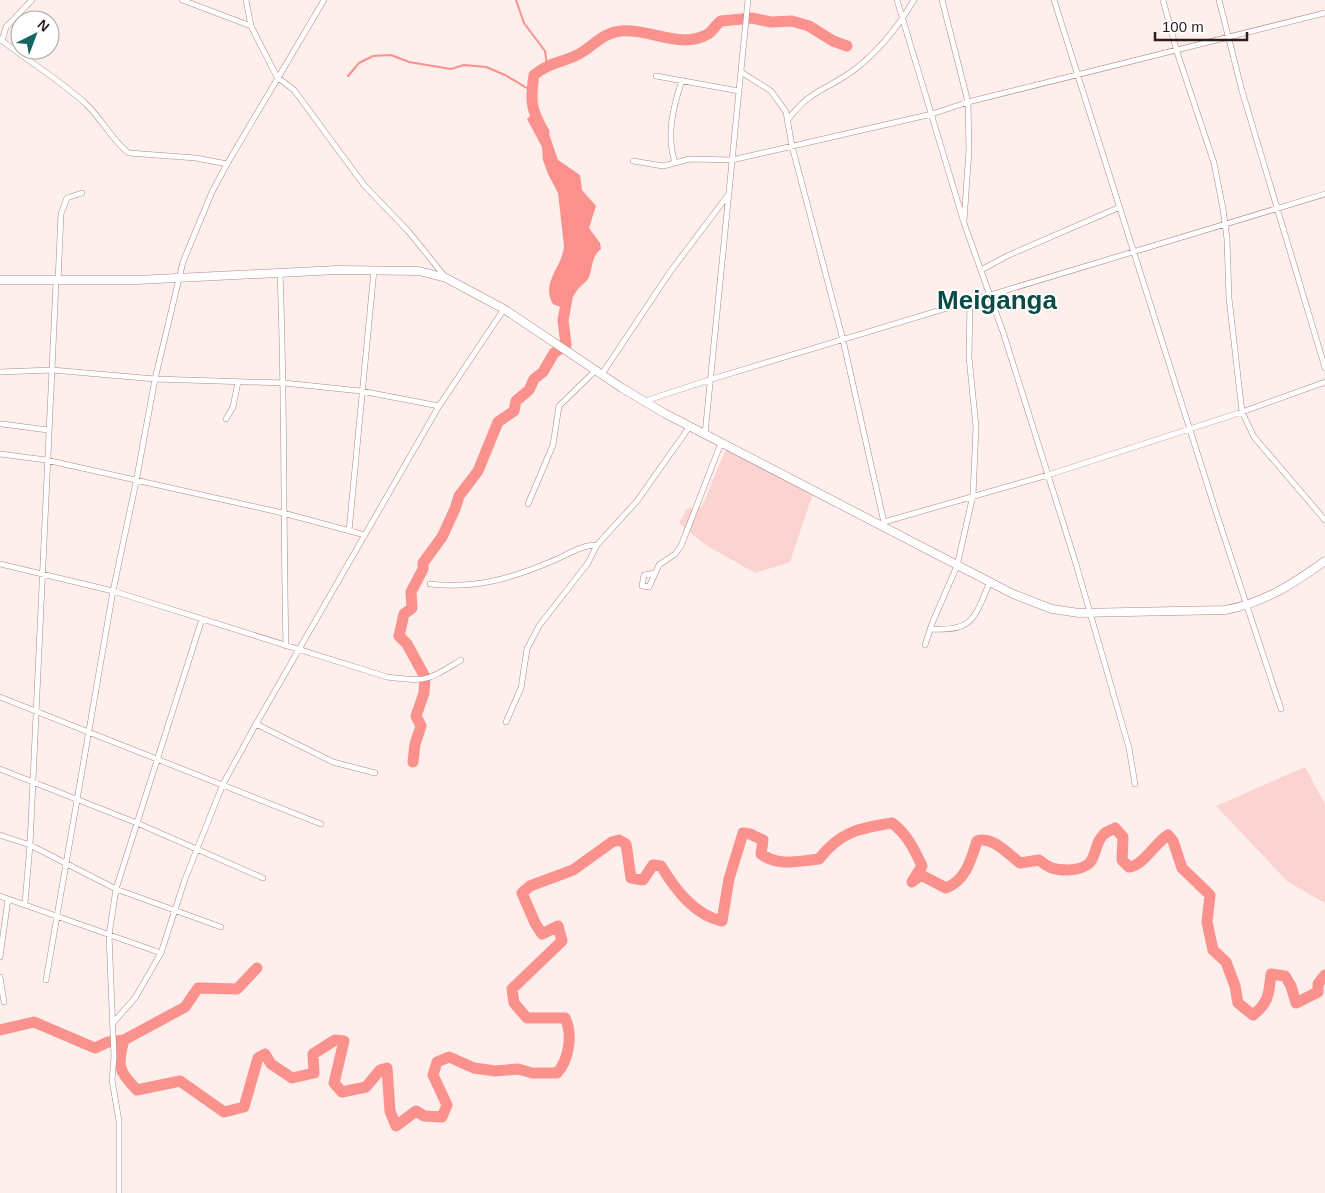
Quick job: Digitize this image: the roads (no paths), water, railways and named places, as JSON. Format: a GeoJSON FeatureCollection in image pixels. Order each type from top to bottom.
{"type":"FeatureCollection","features":[{"type":"Feature","properties":{"kind":"street"},"geometry":{"type":"LineString","coordinates":[[32,0],[6,27],[1,40],[85,103],[104,123],[120,147],[129,153],[196,158],[226,164]]}},
{"type":"Feature","properties":{"kind":"street"},"geometry":{"type":"LineString","coordinates":[[182,0],[252,26]]}},
{"type":"Feature","properties":{"kind":"street"},"geometry":{"type":"LineString","coordinates":[[246,0],[252,26],[278,77],[294,90],[364,186],[404,227],[446,278]]}},
{"type":"Feature","properties":{"kind":"street"},"geometry":{"type":"LineString","coordinates":[[46,980],[113,591],[155,379],[181,278],[183,262],[196,228],[226,164],[324,0]]}},
{"type":"Feature","properties":{"kind":"street"},"geometry":{"type":"LineString","coordinates":[[705,434],[712,379],[728,194],[748,0]]}},
{"type":"Feature","properties":{"kind":"street"},"geometry":{"type":"LineString","coordinates":[[897,0],[964,222],[1048,476],[1090,613],[1129,748],[1135,784]]}},
{"type":"Feature","properties":{"kind":"street"},"geometry":{"type":"LineString","coordinates":[[787,121],[808,97],[852,72],[875,52],[902,20],[914,0]]}},
{"type":"Feature","properties":{"kind":"street"},"geometry":{"type":"LineString","coordinates":[[942,0],[968,102],[969,150],[964,222]]}},
{"type":"Feature","properties":{"kind":"street"},"geometry":{"type":"LineString","coordinates":[[1054,0],[1189,429],[1281,709]]}},
{"type":"Feature","properties":{"kind":"street"},"geometry":{"type":"LineString","coordinates":[[1163,0],[1177,52],[1214,163],[1225,224],[1230,274],[1229,298],[1242,412],[1254,437],[1325,520]]}},
{"type":"Feature","properties":{"kind":"street"},"geometry":{"type":"LineString","coordinates":[[1219,0],[1242,91],[1325,368]]}},
{"type":"Feature","properties":{"kind":"street"},"geometry":{"type":"LineString","coordinates":[[634,161],[656,166],[690,159],[732,160],[932,114],[968,102],[1077,74],[1177,52],[1325,13]]}},
{"type":"Feature","properties":{"kind":"street"},"geometry":{"type":"LineString","coordinates":[[741,72],[771,91],[786,112],[792,146],[843,340],[884,524]]}},
{"type":"Feature","properties":{"kind":"street"},"geometry":{"type":"LineString","coordinates":[[656,76],[739,91]]}},
{"type":"Feature","properties":{"kind":"street"},"geometry":{"type":"LineString","coordinates":[[675,163],[671,147],[671,120],[682,80]]}},
{"type":"Feature","properties":{"kind":"street"},"geometry":{"type":"LineString","coordinates":[[25,903],[30,845],[43,573],[46,460],[61,214],[67,198],[82,193]]}},
{"type":"Feature","properties":{"kind":"street"},"geometry":{"type":"LineString","coordinates":[[528,504],[553,445],[559,406],[599,372],[728,194]]}},
{"type":"Feature","properties":{"kind":"street"},"geometry":{"type":"LineString","coordinates":[[644,402],[712,379],[970,300],[1325,194]]}},
{"type":"Feature","properties":{"kind":"street"},"geometry":{"type":"LineString","coordinates":[[981,270],[1007,256],[1120,207]]}},
{"type":"Feature","properties":{"kind":"street"},"geometry":{"type":"LineString","coordinates":[[348,531],[374,270]]}},
{"type":"Feature","properties":{"kind":"street"},"geometry":{"type":"LineString","coordinates":[[0,280],[57,282],[374,270],[419,271],[446,278],[504,309],[644,402],[884,524],[957,566],[1024,600],[1052,609],[1090,613],[1210,611],[1246,606],[1276,594],[1325,562]]}},
{"type":"Feature","properties":{"kind":"street"},"geometry":{"type":"LineString","coordinates":[[280,273],[284,383],[283,513],[286,646]]}},
{"type":"Feature","properties":{"kind":"street"},"geometry":{"type":"LineString","coordinates":[[925,645],[957,566],[973,495],[976,427],[969,357],[970,300]]}},
{"type":"Feature","properties":{"kind":"street"},"geometry":{"type":"LineString","coordinates":[[112,1025],[135,998],[161,953],[197,848],[223,784],[440,406],[504,309]]}},
{"type":"Feature","properties":{"kind":"street"},"geometry":{"type":"LineString","coordinates":[[0,372],[52,370],[155,379],[284,383],[361,391],[440,406]]}},
{"type":"Feature","properties":{"kind":"street"},"geometry":{"type":"LineString","coordinates":[[226,419],[233,407],[238,382]]}},
{"type":"Feature","properties":{"kind":"street"},"geometry":{"type":"LineString","coordinates":[[884,524],[973,495],[1048,476],[1242,412],[1325,382]]}},
{"type":"Feature","properties":{"kind":"street"},"geometry":{"type":"LineString","coordinates":[[2,424],[48,430]]}},
{"type":"Feature","properties":{"kind":"street"},"geometry":{"type":"LineString","coordinates":[[506,722],[521,688],[529,643],[539,626],[588,563],[597,545],[637,501],[690,426]]}},
{"type":"Feature","properties":{"kind":"street"},"geometry":{"type":"LineString","coordinates":[[655,573],[659,565],[675,554],[681,546],[721,442]]}},
{"type":"Feature","properties":{"kind":"street"},"geometry":{"type":"LineString","coordinates":[[0,454],[46,460],[136,482],[283,513],[365,536]]}},
{"type":"Feature","properties":{"kind":"street"},"geometry":{"type":"LineString","coordinates":[[430,584],[461,586],[493,583],[516,577],[583,547],[597,545]]}},
{"type":"Feature","properties":{"kind":"street"},"geometry":{"type":"LineString","coordinates":[[0,564],[113,591],[387,677],[414,681],[435,676],[461,660]]}},
{"type":"Feature","properties":{"kind":"street"},"geometry":{"type":"LineString","coordinates":[[930,629],[955,630],[967,624],[978,609],[990,582]]}},
{"type":"Feature","properties":{"kind":"street"},"geometry":{"type":"LineString","coordinates":[[119,1193],[120,1121],[112,1080],[113,1047],[109,935],[116,889],[136,823],[159,759],[202,619]]}},
{"type":"Feature","properties":{"kind":"street"},"geometry":{"type":"LineString","coordinates":[[0,696],[321,824]]}},
{"type":"Feature","properties":{"kind":"street"},"geometry":{"type":"LineString","coordinates":[[256,724],[333,762],[375,773]]}},
{"type":"Feature","properties":{"kind":"street"},"geometry":{"type":"LineString","coordinates":[[0,769],[197,848],[263,878]]}},
{"type":"Feature","properties":{"kind":"street"},"geometry":{"type":"LineString","coordinates":[[0,835],[30,845],[116,889],[221,927]]}},
{"type":"Feature","properties":{"kind":"street"},"geometry":{"type":"LineString","coordinates":[[0,896],[25,903],[56,916],[161,953]]}},
{"type":"Feature","properties":{"kind":"street"},"geometry":{"type":"LineString","coordinates":[[0,957],[8,899]]}},
{"type":"Feature","properties":{"kind":"street"},"geometry":{"type":"LineString","coordinates":[[0,977],[4,1002]]}},
{"type":"Feature","properties":{"kind":"waterway"},"geometry":{"type":"LineString","coordinates":[[516,0],[524,23],[545,51],[547,65]]}},
{"type":"Feature","properties":{"kind":"waterway"},"geometry":{"type":"LineString","coordinates":[[544,132],[534,111],[532,92],[534,75],[549,66],[581,53],[614,32],[643,32],[687,40],[708,34],[721,21],[752,18],[771,22],[792,21],[809,26],[833,41],[847,46]]}},
{"type":"Feature","properties":{"kind":"waterway"},"geometry":{"type":"LineString","coordinates":[[348,76],[359,63],[373,56],[391,55],[409,62],[451,69],[464,65],[486,67],[505,75],[532,91]]}},
{"type":"Feature","properties":{"kind":"waterway"},"geometry":{"type":"LineString","coordinates":[[413,762],[415,744],[421,726],[416,716],[424,693],[425,677],[407,644],[399,636],[404,614],[412,608],[411,592],[423,569],[423,563],[442,537],[459,496],[478,471],[498,422],[514,411],[516,401],[529,390],[534,379],[543,372],[554,353],[566,345],[563,320],[568,293]]}},
{"type":"Feature","properties":{"kind":"waterway"},"geometry":{"type":"LineString","coordinates":[[257,968],[237,989],[198,988],[185,1007],[124,1040],[120,1056],[121,1067],[126,1078],[137,1090],[180,1081],[224,1112],[244,1107],[258,1058],[265,1054],[271,1064],[292,1078],[314,1073],[313,1054],[335,1040],[344,1041],[334,1083],[342,1092],[366,1087],[380,1070],[387,1068],[390,1111],[396,1126],[416,1111],[424,1116],[442,1117],[447,1105],[433,1075],[437,1062],[449,1057],[474,1068],[495,1071],[518,1069],[532,1073],[557,1073],[567,1054],[569,1032],[565,1018],[527,1018],[514,1003],[512,989],[562,941],[558,926],[542,934],[522,893],[530,886],[573,870],[612,842],[619,840],[626,844],[631,878],[643,880],[653,865],[661,866],[686,900],[703,913],[722,921],[729,879],[743,833],[763,840],[761,854],[768,858],[775,861],[796,862],[819,859],[843,837],[860,829],[892,823],[906,837],[922,866],[912,882],[921,875],[946,888],[958,880],[967,869],[977,841],[983,840],[994,843],[1020,863],[1039,860],[1052,868],[1068,870],[1086,866],[1094,856],[1100,839],[1105,833],[1115,828],[1123,837],[1122,860],[1129,867],[1145,858],[1168,835],[1173,841],[1182,868],[1210,895],[1207,922],[1213,950],[1226,962],[1235,986],[1238,1003],[1253,1015],[1258,1011],[1267,997],[1271,974],[1285,976],[1291,986],[1296,1003],[1318,992],[1318,984],[1325,975]]}},
{"type":"Feature","properties":{"kind":"waterway"},"geometry":{"type":"LineString","coordinates":[[0,1030],[34,1022],[95,1048],[108,1042],[124,1040]]}},
{"type":"Feature","properties":{"kind":"district","name":"Meiganga"},"geometry":{"type":"Point","coordinates":[997,300]}}]}
